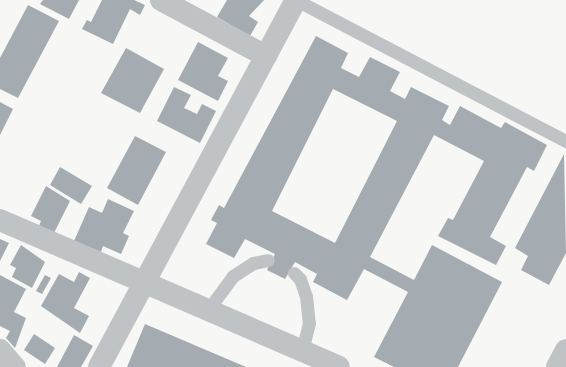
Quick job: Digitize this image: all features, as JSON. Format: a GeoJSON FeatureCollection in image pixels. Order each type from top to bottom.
{"type":"FeatureCollection","features":[{"type":"Feature","properties":{"kind":"street"},"geometry":{"type":"LineString","coordinates":[[161,0],[266,56]]}},
{"type":"Feature","properties":{"kind":"street"},"geometry":{"type":"LineString","coordinates":[[99,367],[296,0]]}},
{"type":"Feature","properties":{"kind":"street"},"geometry":{"type":"LineString","coordinates":[[0,220],[339,367]]}},
{"type":"Feature","properties":{"kind":"street"},"geometry":{"type":"LineString","coordinates":[[0,350],[15,367]]}},
{"type":"Feature","properties":{"kind":"street"},"geometry":{"type":"LineString","coordinates":[[557,367],[566,350]]}},
{"type":"Feature","properties":{"kind":"lane"},"geometry":{"type":"LineString","coordinates":[[296,0],[566,141]]}},
{"type":"Feature","properties":{"kind":"lane"},"geometry":{"type":"LineString","coordinates":[[208,310],[233,276],[253,263],[268,260]]}},
{"type":"Feature","properties":{"kind":"lane"},"geometry":{"type":"LineString","coordinates":[[294,273],[300,279],[306,296],[309,323],[302,351]]}},
{"type":"Feature","properties":{"kind":"building"},"geometry":{"type":"Polygon","coordinates":[[[43,0],[79,0],[69,19],[40,4],[43,0]]]}},
{"type":"Feature","properties":{"kind":"building"},"geometry":{"type":"Polygon","coordinates":[[[102,0],[134,0],[145,5],[140,15],[130,9],[113,44],[82,29],[87,20],[91,22],[102,0]]]}},
{"type":"Feature","properties":{"kind":"building"},"geometry":{"type":"Polygon","coordinates":[[[227,0],[264,0],[249,16],[258,22],[250,36],[217,17],[227,0]]]}},
{"type":"Feature","properties":{"kind":"building"},"geometry":{"type":"Polygon","coordinates":[[[28,5],[59,21],[18,98],[0,89],[0,58],[28,5]]]}},
{"type":"Feature","properties":{"kind":"building"},"geometry":{"type":"Polygon","coordinates":[[[316,36],[348,53],[341,68],[359,77],[370,57],[400,72],[390,91],[405,99],[411,87],[449,106],[442,120],[450,125],[460,106],[501,128],[505,122],[547,145],[534,171],[527,167],[490,237],[506,246],[496,265],[438,236],[448,218],[453,220],[484,161],[434,135],[370,257],[414,280],[432,245],[502,282],[458,367],[394,367],[374,357],[408,292],[364,269],[347,300],[313,282],[317,274],[295,262],[285,279],[267,270],[275,254],[245,239],[234,258],[206,244],[217,223],[211,220],[219,205],[224,208],[316,36]],[[333,89],[272,211],[335,243],[397,121],[333,89]]]}},
{"type":"Feature","properties":{"kind":"building"},"geometry":{"type":"Polygon","coordinates":[[[198,42],[228,58],[218,76],[228,81],[218,101],[178,80],[198,42]]]}},
{"type":"Feature","properties":{"kind":"building"},"geometry":{"type":"Polygon","coordinates":[[[126,48],[164,69],[140,113],[101,93],[126,48]]]}},
{"type":"Feature","properties":{"kind":"building"},"geometry":{"type":"Polygon","coordinates":[[[174,87],[191,95],[184,108],[197,114],[202,104],[216,111],[200,143],[157,121],[174,87]]]}},
{"type":"Feature","properties":{"kind":"building"},"geometry":{"type":"Polygon","coordinates":[[[0,102],[13,109],[0,135],[0,102]]]}},
{"type":"Feature","properties":{"kind":"building"},"geometry":{"type":"Polygon","coordinates":[[[135,136],[166,152],[138,205],[107,188],[135,136]]]}},
{"type":"Feature","properties":{"kind":"building"},"geometry":{"type":"Polygon","coordinates":[[[564,154],[566,253],[549,285],[521,270],[528,256],[515,248],[564,154]]]}},
{"type":"Feature","properties":{"kind":"building"},"geometry":{"type":"Polygon","coordinates":[[[60,167],[92,186],[81,204],[50,185],[60,167]]]}},
{"type":"Feature","properties":{"kind":"building"},"geometry":{"type":"Polygon","coordinates":[[[46,186],[70,201],[54,233],[39,226],[41,221],[31,216],[46,186]]]}},
{"type":"Feature","properties":{"kind":"building"},"geometry":{"type":"Polygon","coordinates":[[[108,199],[134,211],[123,233],[129,236],[121,254],[103,246],[101,252],[74,241],[89,207],[102,213],[108,199]]]}},
{"type":"Feature","properties":{"kind":"building"},"geometry":{"type":"Polygon","coordinates":[[[0,239],[9,243],[0,261],[0,239]]]}},
{"type":"Feature","properties":{"kind":"building"},"geometry":{"type":"Polygon","coordinates":[[[21,245],[45,262],[32,288],[12,277],[16,268],[10,265],[21,245]]]}},
{"type":"Feature","properties":{"kind":"building"},"geometry":{"type":"Polygon","coordinates":[[[79,272],[90,278],[74,308],[89,316],[80,333],[41,306],[59,274],[74,282],[79,272]]]}},
{"type":"Feature","properties":{"kind":"building"},"geometry":{"type":"Polygon","coordinates":[[[0,275],[26,289],[14,312],[26,318],[15,348],[6,338],[10,331],[0,326],[0,275]]]}},
{"type":"Feature","properties":{"kind":"building"},"geometry":{"type":"Polygon","coordinates":[[[45,275],[51,278],[42,294],[36,291],[45,275]]]}},
{"type":"Feature","properties":{"kind":"building"},"geometry":{"type":"Polygon","coordinates":[[[145,324],[246,367],[127,367],[145,324]]]}},
{"type":"Feature","properties":{"kind":"building"},"geometry":{"type":"Polygon","coordinates":[[[34,334],[55,348],[45,364],[24,350],[34,334]]]}},
{"type":"Feature","properties":{"kind":"building"},"geometry":{"type":"Polygon","coordinates":[[[74,335],[93,346],[81,367],[57,367],[74,335]]]}}]}
